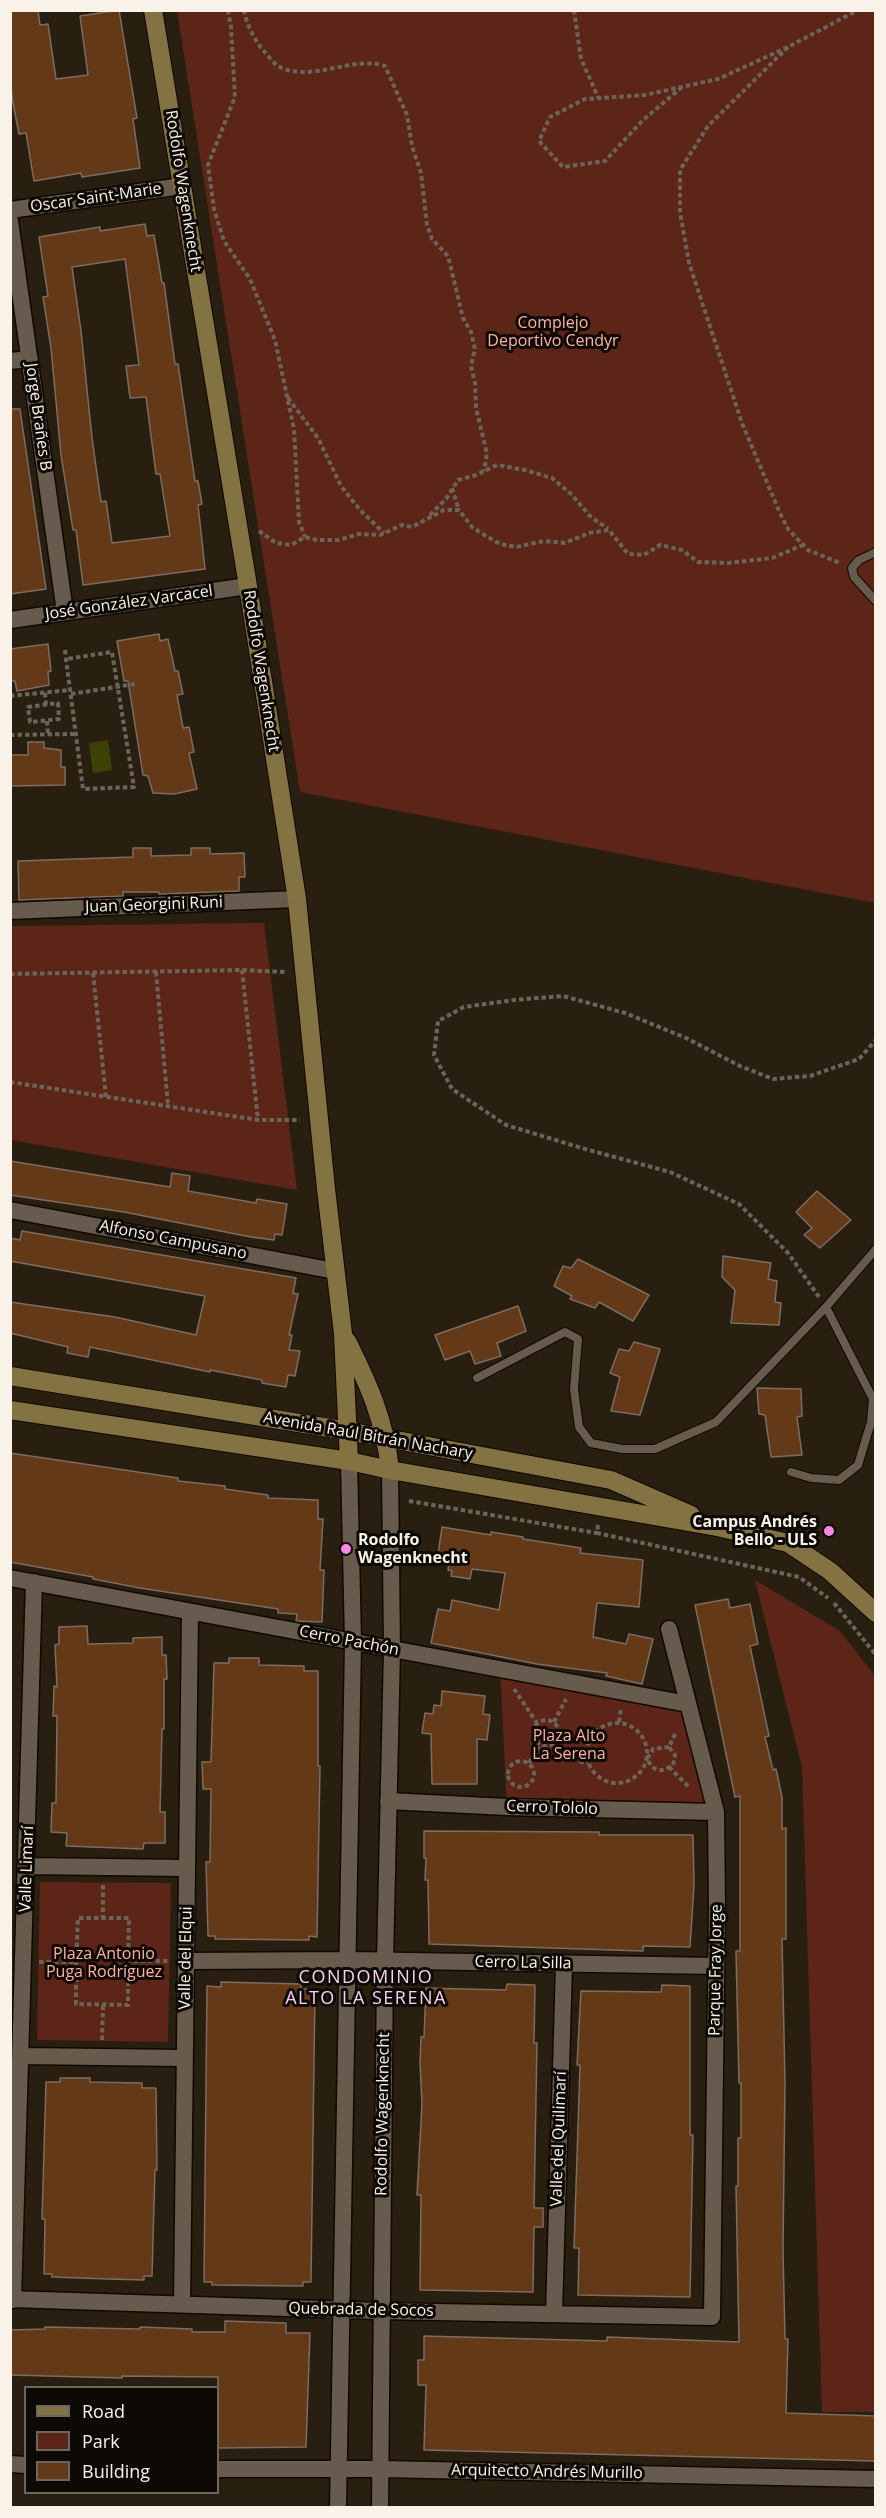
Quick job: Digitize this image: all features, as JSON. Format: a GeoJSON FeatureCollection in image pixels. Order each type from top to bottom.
{"type":"FeatureCollection","features":[{"type":"Feature","properties":{"kind":"main road","name":"Rodolfo Wagenknecht"},"geometry":{"type":"LineString","coordinates":[[153,10],[297,899],[343,1334],[349,1461]]}},
{"type":"Feature","properties":{"kind":"main road","name":"Rodolfo Wagenknecht"},"geometry":{"type":"LineString","coordinates":[[343,1334],[368,1385],[387,1439],[390,1470]]}},
{"type":"Feature","properties":{"kind":"main road","name":"Avenida Raúl Bitrán Nachary"},"geometry":{"type":"LineString","coordinates":[[10,1376],[348,1431],[611,1480],[717,1527]]}},
{"type":"Feature","properties":{"kind":"main road","name":"Avenida Raúl Bitrán Nachary"},"geometry":{"type":"LineString","coordinates":[[10,1410],[349,1461],[717,1527],[788,1543],[830,1571],[876,1613]]}},
{"type":"Feature","properties":{"kind":"street","name":"Oscar Saint-Marie"},"geometry":{"type":"LineString","coordinates":[[10,210],[183,186]]}},
{"type":"Feature","properties":{"kind":"street","name":"Jorge Brañes B"},"geometry":{"type":"LineString","coordinates":[[10,221],[65,612]]}},
{"type":"Feature","properties":{"kind":"street"},"geometry":{"type":"LineString","coordinates":[[10,361],[30,359]]}},
{"type":"Feature","properties":{"kind":"street","name":"José González Varcacel"},"geometry":{"type":"LineString","coordinates":[[10,620],[248,586]]}},
{"type":"Feature","properties":{"kind":"street","name":"Juan Georgini Runi"},"geometry":{"type":"LineString","coordinates":[[10,911],[297,899]]}},
{"type":"Feature","properties":{"kind":"street","name":"Alfonso Campusano"},"geometry":{"type":"LineString","coordinates":[[10,1209],[335,1271]]}},
{"type":"Feature","properties":{"kind":"street","name":"Rodolfo Wagenknecht"},"geometry":{"type":"LineString","coordinates":[[338,2508],[353,1642],[349,1461]]}},
{"type":"Feature","properties":{"kind":"street","name":"Rodolfo Wagenknecht"},"geometry":{"type":"LineString","coordinates":[[380,2508],[380,2311],[392,1649],[390,1470]]}},
{"type":"Feature","properties":{"kind":"street","name":"Cerro Pachón"},"geometry":{"type":"LineString","coordinates":[[10,1578],[688,1704]]}},
{"type":"Feature","properties":{"kind":"street","name":"Valle Limarí"},"geometry":{"type":"LineString","coordinates":[[11,2300],[21,2056],[17,1962],[27,1866],[34,1582]]}},
{"type":"Feature","properties":{"kind":"street","name":"Valle del Elqui"},"geometry":{"type":"LineString","coordinates":[[182,2304],[190,1612]]}},
{"type":"Feature","properties":{"kind":"street","name":"Parque Fray Jorge"},"geometry":{"type":"LineString","coordinates":[[669,1629],[716,1812],[712,2317]]}},
{"type":"Feature","properties":{"kind":"street","name":"Cerro Tololo"},"geometry":{"type":"LineString","coordinates":[[388,1801],[507,1807],[716,1812]]}},
{"type":"Feature","properties":{"kind":"street"},"geometry":{"type":"LineString","coordinates":[[27,1866],[187,1868]]}},
{"type":"Feature","properties":{"kind":"street","name":"Cerro La Silla"},"geometry":{"type":"LineString","coordinates":[[186,1961],[348,1960],[716,1966]]}},
{"type":"Feature","properties":{"kind":"street","name":"Valle del Quilimarí"},"geometry":{"type":"LineString","coordinates":[[555,2314],[564,1964]]}},
{"type":"Feature","properties":{"kind":"street"},"geometry":{"type":"LineString","coordinates":[[21,2056],[184,2058]]}},
{"type":"Feature","properties":{"kind":"street","name":"Quebrada de Socos"},"geometry":{"type":"LineString","coordinates":[[11,2300],[380,2311],[712,2317]]}},
{"type":"Feature","properties":{"kind":"street","name":"Arquitecto Andrés Murillo"},"geometry":{"type":"LineString","coordinates":[[219,2469],[380,2469],[876,2478]]}},
{"type":"Feature","properties":{"kind":"lane"},"geometry":{"type":"LineString","coordinates":[[876,552],[859,560],[852,568],[854,577],[876,601]]}},
{"type":"Feature","properties":{"kind":"lane"},"geometry":{"type":"LineString","coordinates":[[477,1378],[565,1332],[578,1339],[574,1389],[579,1427],[591,1443],[622,1449],[655,1449],[716,1422],[826,1307],[876,1249]]}},
{"type":"Feature","properties":{"kind":"lane"},"geometry":{"type":"LineString","coordinates":[[791,1472],[811,1478],[839,1480],[858,1465],[871,1422],[874,1401],[826,1307]]}},
{"type":"Feature","properties":{"kind":"path"},"geometry":{"type":"LineString","coordinates":[[228,10],[235,97],[208,165],[214,209],[224,241],[250,279],[275,340],[294,429],[299,522],[305,537]]}},
{"type":"Feature","properties":{"kind":"path"},"geometry":{"type":"LineString","coordinates":[[244,10],[257,42],[276,65],[292,71],[319,70],[372,62],[385,66],[407,115],[412,146],[422,173],[427,225],[432,239],[448,256],[463,318],[471,332],[475,349],[471,366],[475,383],[476,408],[487,454],[484,471]]}},
{"type":"Feature","properties":{"kind":"path"},"geometry":{"type":"LineString","coordinates":[[574,10],[581,59],[599,99]]}},
{"type":"Feature","properties":{"kind":"path"},"geometry":{"type":"LineString","coordinates":[[682,87],[642,121],[605,161],[563,167],[539,141],[550,117],[585,99],[645,95],[718,79],[788,47],[858,10]]}},
{"type":"Feature","properties":{"kind":"path"},"geometry":{"type":"LineString","coordinates":[[788,47],[708,126],[680,170],[680,212],[689,263],[742,423],[778,511],[788,529],[808,550],[852,568]]}},
{"type":"Feature","properties":{"kind":"path"},"geometry":{"type":"LineString","coordinates":[[287,396],[318,438],[342,486],[360,510],[384,533]]}},
{"type":"Feature","properties":{"kind":"path"},"geometry":{"type":"LineString","coordinates":[[426,519],[446,499],[458,480],[497,465],[552,478],[571,494],[590,516],[609,530],[628,554],[644,555],[660,545],[682,550],[698,562],[728,563],[772,558],[803,544]]}},
{"type":"Feature","properties":{"kind":"path"},"geometry":{"type":"LineString","coordinates":[[452,487],[459,510],[472,527],[500,544],[516,547],[544,541],[565,543],[589,532],[609,530]]}},
{"type":"Feature","properties":{"kind":"path"},"geometry":{"type":"LineString","coordinates":[[237,520],[253,527],[276,543],[291,544],[305,537],[317,540],[339,540],[359,534],[380,535],[402,525],[412,527],[444,510],[459,510]]}},
{"type":"Feature","properties":{"kind":"path"},"geometry":{"type":"LineString","coordinates":[[65,650],[66,659],[75,734],[82,789],[134,787],[112,652],[66,659]]}},
{"type":"Feature","properties":{"kind":"path"},"geometry":{"type":"LineString","coordinates":[[10,696],[135,684]]}},
{"type":"Feature","properties":{"kind":"path"},"geometry":{"type":"LineString","coordinates":[[45,693],[46,705]]}},
{"type":"Feature","properties":{"kind":"path"},"geometry":{"type":"LineString","coordinates":[[58,703],[60,719],[47,720],[30,722],[28,707],[58,703]]}},
{"type":"Feature","properties":{"kind":"path"},"geometry":{"type":"LineString","coordinates":[[47,720],[48,734]]}},
{"type":"Feature","properties":{"kind":"path"},"geometry":{"type":"LineString","coordinates":[[10,735],[75,734]]}},
{"type":"Feature","properties":{"kind":"path"},"geometry":{"type":"LineString","coordinates":[[10,974],[242,970],[304,972]]}},
{"type":"Feature","properties":{"kind":"path"},"geometry":{"type":"LineString","coordinates":[[242,970],[258,1120]]}},
{"type":"Feature","properties":{"kind":"path"},"geometry":{"type":"LineString","coordinates":[[156,972],[168,1106]]}},
{"type":"Feature","properties":{"kind":"path"},"geometry":{"type":"LineString","coordinates":[[93,973],[106,1096]]}},
{"type":"Feature","properties":{"kind":"path"},"geometry":{"type":"LineString","coordinates":[[826,1307],[788,1253],[739,1204],[670,1172],[506,1125],[452,1089],[434,1054],[438,1021],[464,1007],[563,996],[625,1013],[686,1038],[741,1066],[773,1079],[810,1076],[859,1059],[876,1040]]}},
{"type":"Feature","properties":{"kind":"path"},"geometry":{"type":"LineString","coordinates":[[10,1082],[258,1120],[319,1120]]}},
{"type":"Feature","properties":{"kind":"path"},"geometry":{"type":"LineString","coordinates":[[390,1498],[597,1533],[799,1577],[832,1601],[876,1655]]}},
{"type":"Feature","properties":{"kind":"path"},"geometry":{"type":"LineString","coordinates":[[597,1533],[599,1506]]}},
{"type":"Feature","properties":{"kind":"path"},"geometry":{"type":"LineString","coordinates":[[500,1669],[537,1723]]}},
{"type":"Feature","properties":{"kind":"path"},"geometry":{"type":"LineString","coordinates":[[554,1722],[573,1683]]}},
{"type":"Feature","properties":{"kind":"path"},"geometry":{"type":"LineString","coordinates":[[669,1747],[688,1704]]}},
{"type":"Feature","properties":{"kind":"path"},"geometry":{"type":"LineString","coordinates":[[537,1723],[547,1720],[554,1722],[560,1731],[557,1742]]}},
{"type":"Feature","properties":{"kind":"path"},"geometry":{"type":"LineString","coordinates":[[669,1747],[653,1749],[647,1759],[639,1774],[623,1783],[615,1783],[597,1776],[588,1763],[586,1750],[593,1733],[601,1726],[619,1722],[629,1725],[644,1739],[647,1759],[652,1768],[657,1771],[674,1765],[675,1755],[669,1747]]}},
{"type":"Feature","properties":{"kind":"path"},"geometry":{"type":"LineString","coordinates":[[537,1723],[533,1733],[535,1741],[546,1747],[557,1742]]}},
{"type":"Feature","properties":{"kind":"path"},"geometry":{"type":"LineString","coordinates":[[557,1742],[573,1758],[582,1763],[588,1763]]}},
{"type":"Feature","properties":{"kind":"path"},"geometry":{"type":"LineString","coordinates":[[529,1763],[540,1745]]}},
{"type":"Feature","properties":{"kind":"path"},"geometry":{"type":"LineString","coordinates":[[521,1760],[529,1763],[535,1774],[532,1782],[520,1788],[512,1784],[508,1776],[510,1767],[521,1760]]}},
{"type":"Feature","properties":{"kind":"path"},"geometry":{"type":"LineString","coordinates":[[103,1868],[103,1918]]}},
{"type":"Feature","properties":{"kind":"path"},"geometry":{"type":"LineString","coordinates":[[78,1918],[129,1918],[128,1961],[128,2005],[76,2004],[78,1918]]}},
{"type":"Feature","properties":{"kind":"path"},"geometry":{"type":"LineString","coordinates":[[128,1961],[186,1961]]}},
{"type":"Feature","properties":{"kind":"path"},"geometry":{"type":"LineString","coordinates":[[17,1962],[76,1962]]}},
{"type":"Feature","properties":{"kind":"path"},"geometry":{"type":"LineString","coordinates":[[102,2056],[103,2004]]}},
{"type":"Feature","properties":{"kind":"green space","name":"Complejo Deportivo Cendyr"},"geometry":{"type":"Polygon","coordinates":[[[177,11],[875,11],[875,903],[300,792],[177,11]]]}},
{"type":"Feature","properties":{"kind":"green space"},"geometry":{"type":"Polygon","coordinates":[[[264,923],[297,1190],[11,1140],[11,926],[264,923]]]}},
{"type":"Feature","properties":{"kind":"green space"},"geometry":{"type":"Polygon","coordinates":[[[755,1580],[840,1631],[875,1676],[875,2412],[822,2412],[802,1767],[755,1580]]]}},
{"type":"Feature","properties":{"kind":"green space","name":"Plaza Alto La Serena"},"geometry":{"type":"Polygon","coordinates":[[[500,1669],[688,1704],[716,1812],[507,1807],[500,1669]]]}},
{"type":"Feature","properties":{"kind":"green space","name":"Plaza Antonio Puga Rodríguez"},"geometry":{"type":"Polygon","coordinates":[[[40,1882],[171,1883],[168,2042],[37,2040],[40,1882]]]}},
{"type":"Feature","properties":{"kind":"shaded area"},"geometry":{"type":"Polygon","coordinates":[[[108,740],[112,770],[93,773],[89,743],[108,740]]]}},
{"type":"Feature","properties":{"kind":"building"},"geometry":{"type":"Polygon","coordinates":[[[10,10],[38,10],[40,25],[48,24],[56,79],[88,75],[80,16],[119,10],[137,118],[133,119],[140,168],[82,177],[81,173],[34,181],[26,133],[19,134],[13,103],[10,80],[10,10]]]}},
{"type":"Feature","properties":{"kind":"building"},"geometry":{"type":"Polygon","coordinates":[[[145,224],[147,236],[154,235],[162,283],[164,283],[175,364],[178,364],[195,481],[198,481],[202,504],[198,505],[205,569],[83,585],[76,530],[73,530],[61,455],[51,348],[43,297],[48,296],[39,237],[100,227],[100,231],[145,224]],[[125,259],[72,267],[101,502],[106,501],[112,543],[170,536],[160,474],[156,474],[146,397],[130,398],[126,366],[139,365],[125,259]]]}},
{"type":"Feature","properties":{"kind":"building"},"geometry":{"type":"Polygon","coordinates":[[[10,409],[20,409],[46,589],[10,594],[10,409]]]}},
{"type":"Feature","properties":{"kind":"building"},"geometry":{"type":"Polygon","coordinates":[[[159,634],[160,641],[168,639],[175,671],[178,671],[183,694],[177,695],[183,728],[189,727],[194,752],[189,753],[197,789],[174,794],[153,793],[148,776],[143,775],[128,681],[124,681],[117,641],[159,634]]]}},
{"type":"Feature","properties":{"kind":"building"},"geometry":{"type":"Polygon","coordinates":[[[48,644],[51,671],[48,672],[49,685],[17,691],[15,681],[10,681],[10,649],[48,644]]]}},
{"type":"Feature","properties":{"kind":"building"},"geometry":{"type":"Polygon","coordinates":[[[28,742],[44,742],[44,748],[61,750],[61,767],[65,767],[65,785],[10,786],[10,755],[28,755],[28,742]]]}},
{"type":"Feature","properties":{"kind":"building"},"geometry":{"type":"Polygon","coordinates":[[[133,848],[151,848],[151,856],[191,855],[191,848],[210,848],[210,854],[244,853],[245,877],[239,877],[239,891],[159,894],[159,892],[123,892],[123,896],[19,900],[18,861],[133,857],[133,848]]]}},
{"type":"Feature","properties":{"kind":"building"},"geometry":{"type":"Polygon","coordinates":[[[10,1161],[170,1187],[172,1173],[190,1176],[188,1191],[256,1203],[257,1199],[287,1204],[282,1235],[275,1234],[274,1240],[251,1237],[124,1212],[10,1195],[10,1161]]]}},
{"type":"Feature","properties":{"kind":"building"},"geometry":{"type":"Polygon","coordinates":[[[817,1191],[851,1220],[820,1248],[804,1235],[812,1228],[796,1212],[817,1191]]]}},
{"type":"Feature","properties":{"kind":"building"},"geometry":{"type":"Polygon","coordinates":[[[22,1231],[296,1278],[293,1293],[298,1294],[289,1335],[292,1335],[289,1350],[300,1351],[295,1376],[288,1375],[286,1387],[262,1383],[262,1380],[210,1370],[210,1372],[90,1347],[88,1357],[67,1353],[68,1347],[10,1333],[10,1302],[115,1317],[196,1335],[205,1296],[10,1261],[10,1238],[20,1240],[22,1231]]]}},
{"type":"Feature","properties":{"kind":"building"},"geometry":{"type":"Polygon","coordinates":[[[723,1256],[771,1263],[768,1279],[777,1281],[775,1302],[781,1303],[779,1325],[731,1323],[735,1290],[722,1277],[723,1256]]]}},
{"type":"Feature","properties":{"kind":"building"},"geometry":{"type":"Polygon","coordinates":[[[578,1259],[649,1295],[633,1321],[599,1302],[595,1308],[570,1299],[572,1296],[554,1286],[563,1266],[571,1268],[578,1259]]]}},
{"type":"Feature","properties":{"kind":"building"},"geometry":{"type":"Polygon","coordinates":[[[518,1306],[526,1331],[497,1343],[501,1356],[475,1364],[470,1351],[445,1360],[435,1335],[518,1306]]]}},
{"type":"Feature","properties":{"kind":"building"},"geometry":{"type":"Polygon","coordinates":[[[634,1342],[660,1349],[640,1415],[611,1411],[620,1377],[610,1373],[619,1349],[629,1351],[634,1342]]]}},
{"type":"Feature","properties":{"kind":"building"},"geometry":{"type":"Polygon","coordinates":[[[757,1388],[801,1389],[802,1416],[797,1417],[802,1455],[771,1457],[765,1415],[759,1414],[757,1388]]]}},
{"type":"Feature","properties":{"kind":"building"},"geometry":{"type":"Polygon","coordinates":[[[10,1453],[178,1478],[178,1481],[225,1486],[225,1489],[268,1495],[268,1498],[318,1500],[318,1519],[323,1519],[320,1570],[324,1570],[322,1622],[296,1621],[297,1614],[278,1613],[278,1609],[140,1588],[10,1562],[10,1453]]]}},
{"type":"Feature","properties":{"kind":"building"},"geometry":{"type":"Polygon","coordinates":[[[442,1527],[491,1535],[491,1532],[523,1537],[523,1539],[581,1548],[580,1553],[643,1560],[639,1607],[597,1603],[593,1637],[626,1644],[629,1634],[653,1639],[642,1684],[606,1676],[607,1673],[537,1664],[431,1643],[438,1609],[450,1611],[452,1600],[499,1610],[505,1573],[472,1569],[470,1579],[451,1576],[452,1571],[448,1570],[449,1563],[437,1561],[442,1527]]]}},
{"type":"Feature","properties":{"kind":"building"},"geometry":{"type":"Polygon","coordinates":[[[728,1599],[730,1608],[750,1604],[758,1644],[750,1646],[769,1736],[765,1737],[773,1770],[776,1769],[782,1797],[782,1829],[786,1828],[786,1939],[782,1939],[785,2082],[783,2250],[785,2339],[788,2339],[786,2413],[876,2416],[875,2461],[424,2450],[426,2385],[418,2385],[418,2360],[424,2360],[424,2336],[607,2341],[607,2337],[739,2342],[736,2186],[738,2186],[738,2138],[741,2138],[741,2083],[739,2083],[736,1951],[740,1951],[740,1796],[735,1797],[695,1605],[728,1599]]]}},
{"type":"Feature","properties":{"kind":"building"},"geometry":{"type":"Polygon","coordinates":[[[87,1626],[88,1644],[133,1643],[133,1638],[162,1637],[162,1655],[166,1655],[167,1679],[164,1679],[160,1812],[165,1812],[165,1843],[144,1843],[143,1849],[66,1846],[67,1833],[51,1832],[52,1803],[56,1803],[57,1716],[53,1716],[54,1686],[57,1687],[55,1645],[59,1644],[59,1627],[87,1626]]]}},
{"type":"Feature","properties":{"kind":"building"},"geometry":{"type":"Polygon","coordinates":[[[229,1658],[259,1658],[259,1665],[304,1666],[304,1671],[318,1671],[318,1766],[320,1766],[317,1937],[309,1936],[309,1940],[215,1939],[215,1936],[208,1936],[206,1862],[210,1862],[211,1789],[203,1789],[202,1762],[211,1762],[214,1663],[229,1663],[229,1658]]]}},
{"type":"Feature","properties":{"kind":"building"},"geometry":{"type":"Polygon","coordinates":[[[442,1691],[485,1696],[483,1714],[490,1715],[487,1740],[477,1739],[477,1784],[432,1784],[431,1734],[422,1733],[425,1713],[433,1714],[434,1705],[441,1706],[442,1691]]]}},
{"type":"Feature","properties":{"kind":"building"},"geometry":{"type":"Polygon","coordinates":[[[424,1831],[693,1835],[694,1885],[690,1947],[643,1946],[643,1951],[429,1944],[428,1880],[425,1880],[424,1831]]]}},
{"type":"Feature","properties":{"kind":"building"},"geometry":{"type":"Polygon","coordinates":[[[221,1982],[301,1984],[301,1989],[315,1989],[311,2282],[303,2282],[303,2286],[212,2285],[212,2282],[204,2282],[207,1986],[221,1987],[221,1982]]]}},
{"type":"Feature","properties":{"kind":"building"},"geometry":{"type":"Polygon","coordinates":[[[507,1984],[535,1985],[534,2043],[537,2043],[534,2208],[543,2208],[543,2227],[534,2227],[533,2292],[420,2290],[421,2195],[417,2195],[422,2104],[421,2037],[424,2037],[426,1988],[506,1990],[507,1984]]]}},
{"type":"Feature","properties":{"kind":"building"},"geometry":{"type":"Polygon","coordinates":[[[662,1985],[690,1986],[690,2135],[693,2135],[690,2297],[578,2295],[579,2248],[574,2248],[580,2065],[577,2065],[581,1991],[661,1992],[662,1985]]]}},
{"type":"Feature","properties":{"kind":"building"},"geometry":{"type":"Polygon","coordinates":[[[60,2078],[90,2078],[90,2082],[142,2083],[142,2088],[156,2088],[157,2170],[155,2170],[152,2276],[144,2276],[144,2280],[52,2277],[52,2274],[44,2274],[45,2219],[42,2219],[46,2082],[60,2082],[60,2078]]]}},
{"type":"Feature","properties":{"kind":"building"},"geometry":{"type":"Polygon","coordinates":[[[225,2321],[286,2323],[286,2333],[310,2333],[306,2447],[219,2448],[218,2377],[122,2376],[122,2378],[10,2375],[10,2330],[45,2329],[45,2327],[140,2329],[140,2327],[192,2329],[192,2332],[225,2332],[225,2321]]]}},
{"type":"Feature","properties":{"kind":"place","name":"Campus Andrés Bello - ULS"},"geometry":{"type":"Point","coordinates":[829,1531]}},
{"type":"Feature","properties":{"kind":"place","name":"Rodolfo Wagenknecht"},"geometry":{"type":"Point","coordinates":[346,1549]}},
{"type":"Feature","properties":{"kind":"district","name":"CONDOMINIO ALTO LA SERENA"},"geometry":{"type":"Point","coordinates":[366,1988]}}]}
